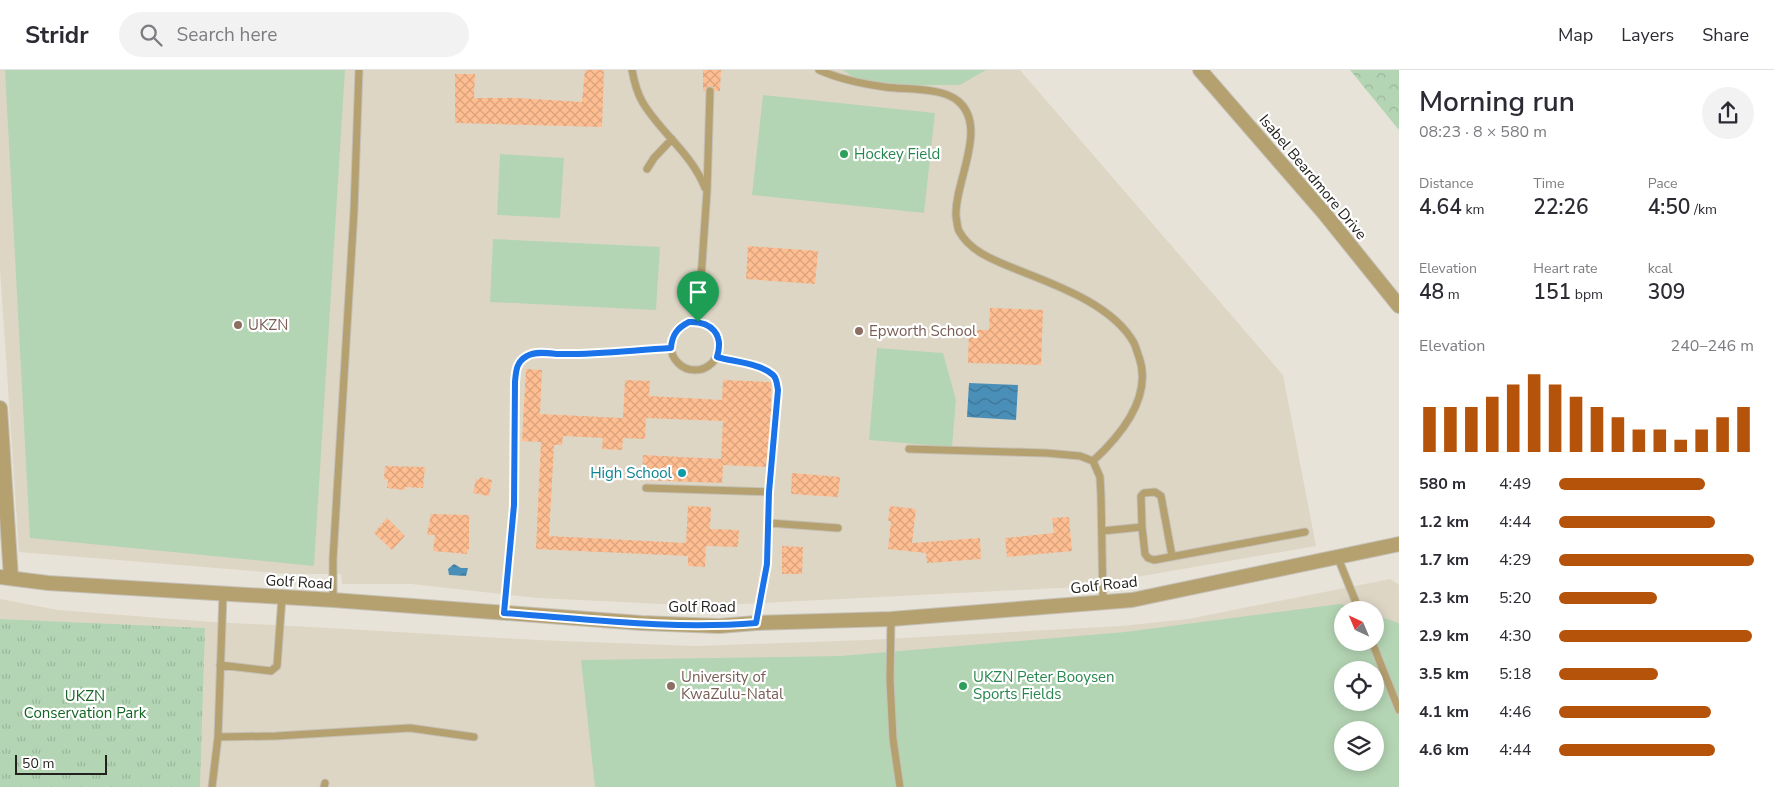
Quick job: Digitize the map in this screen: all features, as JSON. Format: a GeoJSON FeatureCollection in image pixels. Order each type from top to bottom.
{"type":"FeatureCollection","features":[{"type":"Feature","properties":{"kind":"street","name":"Isabel Beardmore Drive"},"geometry":{"type":"LineString","coordinates":[[1200,70],[1324,213],[1399,306]]}},
{"type":"Feature","properties":{"kind":"street"},"geometry":{"type":"LineString","coordinates":[[0,408],[6,578]]}},
{"type":"Feature","properties":{"kind":"street","name":"Golf Road"},"geometry":{"type":"LineString","coordinates":[[6,578],[641,623],[719,626],[890,619],[1132,600],[1399,544]]}},
{"type":"Feature","properties":{"kind":"lane"},"geometry":{"type":"LineString","coordinates":[[333,600],[334,550],[354,211],[359,70]]}},
{"type":"Feature","properties":{"kind":"lane"},"geometry":{"type":"LineString","coordinates":[[632,70],[635,85],[643,102],[694,165],[706,191]]}},
{"type":"Feature","properties":{"kind":"lane"},"geometry":{"type":"LineString","coordinates":[[819,70],[844,79],[882,87],[948,94],[959,101],[970,120],[971,130],[956,207],[958,229],[965,241],[979,252],[1004,265],[1080,296],[1117,321],[1134,343],[1142,371],[1138,397],[1131,415],[1121,432],[1093,462]]}},
{"type":"Feature","properties":{"kind":"lane"},"geometry":{"type":"LineString","coordinates":[[698,322],[710,91]]}},
{"type":"Feature","properties":{"kind":"lane"},"geometry":{"type":"LineString","coordinates":[[647,169],[654,158],[672,139]]}},
{"type":"Feature","properties":{"kind":"lane"},"geometry":{"type":"LineString","coordinates":[[689,322],[698,322],[712,328],[717,334],[719,342],[717,357],[713,364],[698,371],[683,368],[677,363],[672,356],[671,348],[675,332],[689,322]]}},
{"type":"Feature","properties":{"kind":"lane"},"geometry":{"type":"LineString","coordinates":[[504,613],[514,505],[515,382],[516,368],[520,361],[528,354],[539,353],[576,354],[671,348]]}},
{"type":"Feature","properties":{"kind":"lane"},"geometry":{"type":"LineString","coordinates":[[717,357],[751,364],[774,375],[777,380],[778,390],[769,492],[767,564],[756,623]]}},
{"type":"Feature","properties":{"kind":"lane"},"geometry":{"type":"LineString","coordinates":[[909,449],[1046,453],[1080,456],[1093,462],[1100,477],[1103,603]]}},
{"type":"Feature","properties":{"kind":"lane"},"geometry":{"type":"LineString","coordinates":[[646,488],[769,492]]}},
{"type":"Feature","properties":{"kind":"lane"},"geometry":{"type":"LineString","coordinates":[[1172,556],[1161,496],[1155,492],[1144,493],[1141,496],[1145,554],[1148,558],[1154,560],[1306,532]]}},
{"type":"Feature","properties":{"kind":"lane"},"geometry":{"type":"LineString","coordinates":[[769,523],[838,528]]}},
{"type":"Feature","properties":{"kind":"lane"},"geometry":{"type":"LineString","coordinates":[[1102,532],[1142,527]]}},
{"type":"Feature","properties":{"kind":"lane"},"geometry":{"type":"LineString","coordinates":[[1338,558],[1355,601]]}},
{"type":"Feature","properties":{"kind":"lane"},"geometry":{"type":"LineString","coordinates":[[212,787],[218,736],[223,594]]}},
{"type":"Feature","properties":{"kind":"lane"},"geometry":{"type":"LineString","coordinates":[[220,665],[271,671],[274,669],[277,663],[282,597]]}},
{"type":"Feature","properties":{"kind":"lane"},"geometry":{"type":"LineString","coordinates":[[890,619],[890,680],[893,739],[900,787]]}},
{"type":"Feature","properties":{"kind":"lane"},"geometry":{"type":"LineString","coordinates":[[1376,651],[1399,710]]}},
{"type":"Feature","properties":{"kind":"lane"},"geometry":{"type":"LineString","coordinates":[[218,736],[276,736],[410,728],[474,737]]}},
{"type":"Feature","properties":{"kind":"shaded area","name":"Epworth School"},"geometry":{"type":"Polygon","coordinates":[[[0,70],[1020,70],[1283,375],[1316,546],[1079,587],[704,606],[537,598],[411,584],[342,584],[341,574],[289,574],[19,552],[0,269],[0,70]]]}},
{"type":"Feature","properties":{"kind":"shaded area","name":"University of KwaZulu-Natal"},"geometry":{"type":"Polygon","coordinates":[[[1390,579],[1399,585],[1399,787],[0,787],[0,599],[58,610],[212,622],[537,640],[696,646],[866,640],[1121,626],[1188,619],[1390,579]]]}},
{"type":"Feature","properties":{"kind":"green space","name":"UKZN"},"geometry":{"type":"Polygon","coordinates":[[[5,70],[345,70],[314,566],[30,538],[5,70]]]}},
{"type":"Feature","properties":{"kind":"green space"},"geometry":{"type":"Polygon","coordinates":[[[843,70],[986,70],[960,85],[865,85],[843,70]]]}},
{"type":"Feature","properties":{"kind":"green space"},"geometry":{"type":"Polygon","coordinates":[[[1350,70],[1399,70],[1399,130],[1350,70]]]}},
{"type":"Feature","properties":{"kind":"green space","name":"Hockey Field"},"geometry":{"type":"Polygon","coordinates":[[[763,95],[935,113],[924,213],[752,195],[763,95]]]}},
{"type":"Feature","properties":{"kind":"green space"},"geometry":{"type":"Polygon","coordinates":[[[500,154],[564,158],[560,218],[497,215],[500,154]]]}},
{"type":"Feature","properties":{"kind":"green space"},"geometry":{"type":"Polygon","coordinates":[[[493,239],[660,247],[656,310],[490,302],[493,239]]]}},
{"type":"Feature","properties":{"kind":"green space"},"geometry":{"type":"Polygon","coordinates":[[[877,348],[943,353],[956,400],[952,447],[869,440],[877,348]]]}},
{"type":"Feature","properties":{"kind":"green space","name":"UKZN Peter Booysen Sports Fields"},"geometry":{"type":"Polygon","coordinates":[[[1334,605],[1334,651],[1384,651],[1384,618],[1399,623],[1399,787],[595,787],[581,660],[840,656],[1125,632],[1334,605]]]}},
{"type":"Feature","properties":{"kind":"green space","name":"UKZN Conservation Park"},"geometry":{"type":"Polygon","coordinates":[[[0,619],[205,628],[200,787],[0,787],[0,619]]]}},
{"type":"Feature","properties":{"kind":"water"},"geometry":{"type":"Polygon","coordinates":[[[969,383],[1018,385],[1016,420],[967,417],[969,383]]]}},
{"type":"Feature","properties":{"kind":"water"},"geometry":{"type":"Polygon","coordinates":[[[454,564],[461,568],[468,568],[466,576],[449,575],[448,569],[454,564]]]}},
{"type":"Feature","properties":{"kind":"building"},"geometry":{"type":"Polygon","coordinates":[[[585,70],[604,70],[602,127],[455,123],[455,74],[475,74],[474,98],[516,98],[582,102],[585,70]]]}},
{"type":"Feature","properties":{"kind":"building"},"geometry":{"type":"Polygon","coordinates":[[[703,70],[721,70],[720,91],[715,91],[710,86],[703,91],[703,70]]]}},
{"type":"Feature","properties":{"kind":"building"},"geometry":{"type":"Polygon","coordinates":[[[748,246],[818,251],[815,284],[746,279],[748,246]]]}},
{"type":"Feature","properties":{"kind":"building"},"geometry":{"type":"Polygon","coordinates":[[[990,308],[1043,310],[1041,365],[968,363],[969,330],[989,330],[990,308]]]}},
{"type":"Feature","properties":{"kind":"building","name":"High School"},"geometry":{"type":"Polygon","coordinates":[[[526,369],[542,370],[540,414],[623,418],[625,380],[650,381],[649,396],[722,400],[723,380],[771,382],[771,412],[766,467],[723,465],[722,483],[642,480],[643,455],[721,459],[723,421],[646,418],[645,439],[623,438],[622,450],[602,449],[603,438],[563,436],[562,445],[554,445],[549,536],[686,543],[688,506],[711,507],[710,529],[739,530],[738,547],[706,546],[705,567],[688,566],[688,556],[536,549],[541,442],[522,441],[526,369]]]}},
{"type":"Feature","properties":{"kind":"building"},"geometry":{"type":"Polygon","coordinates":[[[385,466],[425,467],[423,488],[405,487],[405,490],[387,488],[388,480],[384,479],[385,466]]]}},
{"type":"Feature","properties":{"kind":"building"},"geometry":{"type":"Polygon","coordinates":[[[792,473],[840,477],[838,497],[791,494],[792,473]]]}},
{"type":"Feature","properties":{"kind":"building"},"geometry":{"type":"Polygon","coordinates":[[[480,477],[492,480],[489,496],[473,493],[476,479],[479,480],[480,477]]]}},
{"type":"Feature","properties":{"kind":"building"},"geometry":{"type":"Polygon","coordinates":[[[890,506],[916,509],[912,543],[980,538],[981,559],[927,563],[926,553],[888,549],[891,521],[888,521],[890,506]]]}},
{"type":"Feature","properties":{"kind":"building"},"geometry":{"type":"Polygon","coordinates":[[[431,514],[469,515],[469,550],[467,549],[467,554],[433,551],[435,535],[427,535],[431,514]]]}},
{"type":"Feature","properties":{"kind":"building"},"geometry":{"type":"Polygon","coordinates":[[[1069,517],[1072,551],[1007,557],[1005,538],[1054,533],[1052,518],[1069,517]]]}},
{"type":"Feature","properties":{"kind":"building"},"geometry":{"type":"Polygon","coordinates":[[[387,518],[405,536],[392,550],[374,533],[387,518]]]}},
{"type":"Feature","properties":{"kind":"building"},"geometry":{"type":"Polygon","coordinates":[[[782,546],[803,547],[802,574],[782,574],[782,546]]]}},
{"type":"Feature","properties":{"kind":"place","name":"Hockey Field"},"geometry":{"type":"Point","coordinates":[844,154]}},
{"type":"Feature","properties":{"kind":"place","name":"UKZN"},"geometry":{"type":"Point","coordinates":[238,325]}},
{"type":"Feature","properties":{"kind":"place","name":"Epworth School"},"geometry":{"type":"Point","coordinates":[859,331]}},
{"type":"Feature","properties":{"kind":"place","name":"High School"},"geometry":{"type":"Point","coordinates":[682,473]}},
{"type":"Feature","properties":{"kind":"place","name":"University of KwaZulu-Natal"},"geometry":{"type":"Point","coordinates":[671,686]}},
{"type":"Feature","properties":{"kind":"place","name":"UKZN Peter Booysen Sports Fields"},"geometry":{"type":"Point","coordinates":[963,686]}},
{"type":"Feature","properties":{"kind":"route"},"geometry":{"type":"LineString","coordinates":[[689,322],[698,322],[706,324],[717,334],[720,350],[717,357],[751,364],[774,375],[777,380],[778,390],[769,492],[767,564],[756,623],[719,626],[641,623],[504,613],[514,505],[515,382],[516,368],[520,361],[528,354],[539,353],[576,354],[671,348],[675,332],[689,322]]}}]}
